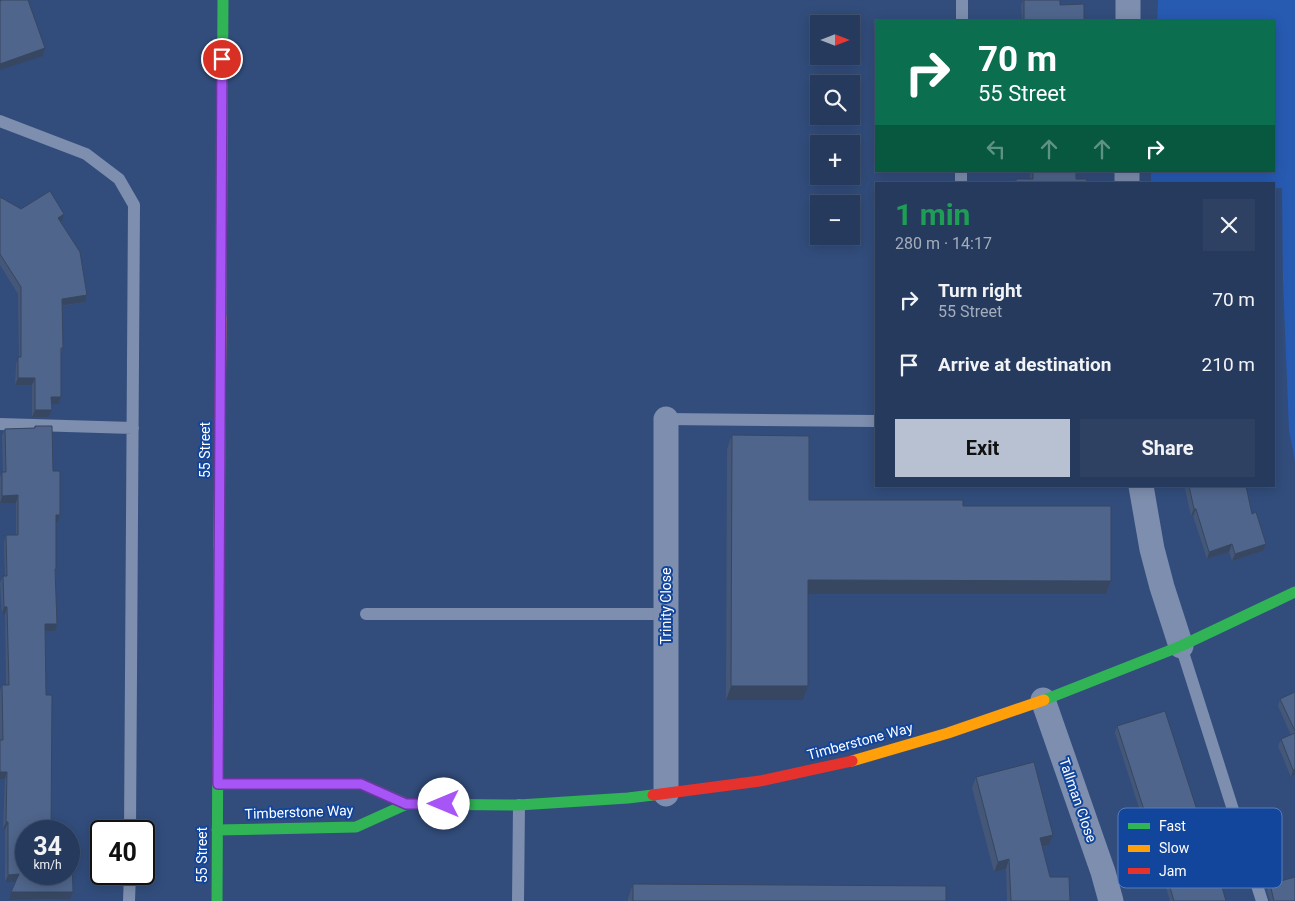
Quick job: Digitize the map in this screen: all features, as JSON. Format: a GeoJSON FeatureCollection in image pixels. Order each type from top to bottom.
{"type":"FeatureCollection","features":[{"type":"Feature","properties":{"kind":"street","name":"55 Street"},"geometry":{"type":"LineString","coordinates":[[217,901],[223,0]]}},
{"type":"Feature","properties":{"kind":"street"},"geometry":{"type":"LineString","coordinates":[[1128,0],[1128,20]]}},
{"type":"Feature","properties":{"kind":"street","name":"Trinity Close"},"geometry":{"type":"LineString","coordinates":[[666,419],[666,794]]}},
{"type":"Feature","properties":{"kind":"street"},"geometry":{"type":"LineString","coordinates":[[1141,487],[1152,548],[1181,646]]}},
{"type":"Feature","properties":{"kind":"street","name":"Timberstone Way"},"geometry":{"type":"LineString","coordinates":[[218,784],[361,784],[406,804],[519,804],[595,801],[666,794],[760,781],[856,760],[948,733],[1043,700],[1181,646],[1295,592]]}},
{"type":"Feature","properties":{"kind":"street","name":"Tallman Close"},"geometry":{"type":"LineString","coordinates":[[1043,700],[1103,872],[1111,901]]}},
{"type":"Feature","properties":{"kind":"street","name":"Timberstone Way"},"geometry":{"type":"LineString","coordinates":[[217,830],[356,827],[406,804]]}},
{"type":"Feature","properties":{"kind":"lane"},"geometry":{"type":"LineString","coordinates":[[962,0],[962,20]]}},
{"type":"Feature","properties":{"kind":"lane"},"geometry":{"type":"LineString","coordinates":[[0,121],[86,154],[119,179],[134,205],[130,820]]}},
{"type":"Feature","properties":{"kind":"lane"},"geometry":{"type":"LineString","coordinates":[[666,419],[875,421]]}},
{"type":"Feature","properties":{"kind":"lane"},"geometry":{"type":"LineString","coordinates":[[0,424],[133,428]]}},
{"type":"Feature","properties":{"kind":"lane"},"geometry":{"type":"LineString","coordinates":[[366,614],[666,614]]}},
{"type":"Feature","properties":{"kind":"lane"},"geometry":{"type":"LineString","coordinates":[[1181,646],[1232,808]]}},
{"type":"Feature","properties":{"kind":"lane"},"geometry":{"type":"LineString","coordinates":[[518,901],[519,804]]}},
{"type":"Feature","properties":{"kind":"lane"},"geometry":{"type":"LineString","coordinates":[[129,901],[130,885]]}},
{"type":"Feature","properties":{"kind":"lane"},"geometry":{"type":"LineString","coordinates":[[1258,888],[1262,901]]}},
{"type":"Feature","properties":{"kind":"shaded area"},"geometry":{"type":"Polygon","coordinates":[[[1158,0],[1295,0],[1295,461],[1289,430],[1283,281],[1282,188],[1275,188],[1275,182],[1151,182],[1151,172],[1275,172],[1275,20],[1157,20],[1158,0]]]}},
{"type":"Feature","properties":{"kind":"building"},"geometry":{"type":"Polygon","coordinates":[[[28,0],[45,48],[0,64],[0,1],[28,0]]]}},
{"type":"Feature","properties":{"kind":"building"},"geometry":{"type":"Polygon","coordinates":[[[1024,0],[1060,0],[1060,5],[1084,4],[1084,20],[1024,20],[1024,0]]]}},
{"type":"Feature","properties":{"kind":"building"},"geometry":{"type":"Polygon","coordinates":[[[1033,172],[1076,172],[1076,179],[1087,179],[1086,182],[1016,182],[1016,179],[1033,179],[1033,172]]]}},
{"type":"Feature","properties":{"kind":"building"},"geometry":{"type":"Polygon","coordinates":[[[50,191],[64,214],[58,218],[80,252],[87,295],[62,299],[61,397],[51,397],[52,410],[35,410],[35,378],[18,378],[18,357],[21,357],[21,287],[0,254],[0,197],[21,209],[50,191]]]}},
{"type":"Feature","properties":{"kind":"building"},"geometry":{"type":"Polygon","coordinates":[[[35,426],[52,426],[53,471],[60,471],[60,515],[56,515],[57,624],[45,624],[46,695],[52,695],[51,820],[15,820],[15,874],[8,875],[7,772],[0,772],[0,740],[3,740],[2,685],[9,685],[7,607],[4,607],[3,576],[7,576],[6,535],[18,535],[18,495],[2,496],[2,472],[6,472],[5,429],[35,428],[35,426]]]}},
{"type":"Feature","properties":{"kind":"building"},"geometry":{"type":"Polygon","coordinates":[[[732,435],[809,436],[809,500],[963,500],[963,506],[1111,506],[1111,581],[808,580],[808,686],[731,686],[732,435]]]}},
{"type":"Feature","properties":{"kind":"building"},"geometry":{"type":"Polygon","coordinates":[[[1189,487],[1246,487],[1252,514],[1256,512],[1266,544],[1235,554],[1232,544],[1209,552],[1196,509],[1194,509],[1189,487]]]}},
{"type":"Feature","properties":{"kind":"building"},"geometry":{"type":"Polygon","coordinates":[[[1295,692],[1295,731],[1280,699],[1295,692]]]}},
{"type":"Feature","properties":{"kind":"building"},"geometry":{"type":"Polygon","coordinates":[[[1165,711],[1196,808],[1143,808],[1117,726],[1165,711]]]}},
{"type":"Feature","properties":{"kind":"building"},"geometry":{"type":"Polygon","coordinates":[[[1295,733],[1295,769],[1293,770],[1281,739],[1295,733]]]}},
{"type":"Feature","properties":{"kind":"building"},"geometry":{"type":"Polygon","coordinates":[[[1034,762],[1053,835],[1040,838],[1050,877],[1069,877],[1070,901],[1011,901],[1009,859],[998,862],[976,777],[1034,762]]]}},
{"type":"Feature","properties":{"kind":"building"},"geometry":{"type":"Polygon","coordinates":[[[1295,877],[1295,901],[1274,901],[1271,888],[1282,888],[1282,881],[1295,877]]]}},
{"type":"Feature","properties":{"kind":"building"},"geometry":{"type":"Polygon","coordinates":[[[15,883],[15,885],[73,885],[73,892],[11,892],[15,883]]]}},
{"type":"Feature","properties":{"kind":"building"},"geometry":{"type":"Polygon","coordinates":[[[633,884],[946,886],[946,901],[633,901],[633,884]]]}},
{"type":"Feature","properties":{"kind":"building"},"geometry":{"type":"Polygon","coordinates":[[[1170,888],[1222,888],[1226,901],[1174,901],[1170,888]]]}},
{"type":"Feature","properties":{"kind":"traffic: fast"},"geometry":{"type":"LineString","coordinates":[[221,318],[223,0]]}},
{"type":"Feature","properties":{"kind":"traffic: fast"},"geometry":{"type":"LineString","coordinates":[[217,901],[219,546]]}},
{"type":"Feature","properties":{"kind":"traffic: fast"},"geometry":{"type":"LineString","coordinates":[[1044,700],[1181,646],[1295,592]]}},
{"type":"Feature","properties":{"kind":"traffic: fast"},"geometry":{"type":"LineString","coordinates":[[218,784],[361,784],[407,804],[519,805],[653,795]]}},
{"type":"Feature","properties":{"kind":"traffic: fast"},"geometry":{"type":"LineString","coordinates":[[217,830],[356,827],[407,804]]}},
{"type":"Feature","properties":{"kind":"traffic: slow"},"geometry":{"type":"LineString","coordinates":[[219,546],[221,318]]}},
{"type":"Feature","properties":{"kind":"traffic: slow"},"geometry":{"type":"LineString","coordinates":[[852,761],[948,733],[1044,700]]}},
{"type":"Feature","properties":{"kind":"traffic: jam"},"geometry":{"type":"LineString","coordinates":[[653,795],[760,781],[852,761]]}},
{"type":"Feature","properties":{"kind":"route"},"geometry":{"type":"LineString","coordinates":[[222,59],[218,784],[361,784],[406,804],[444,804]]}}]}
